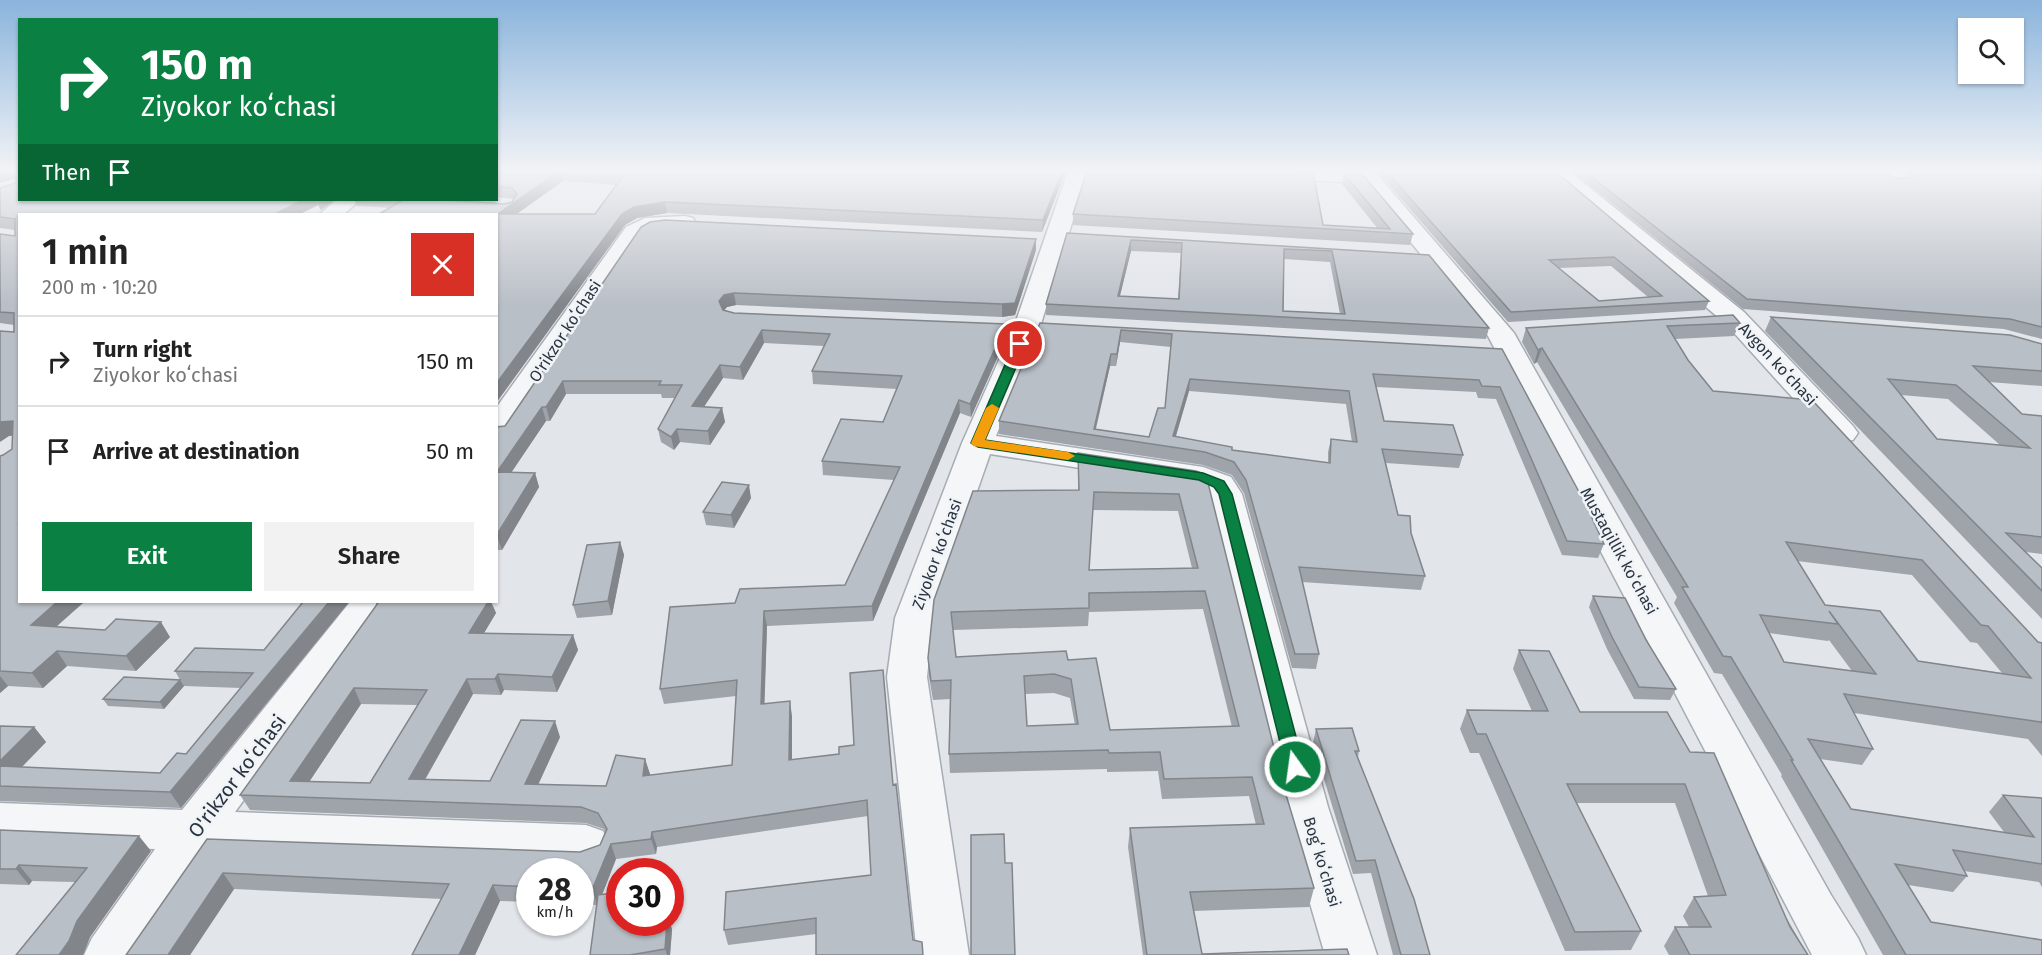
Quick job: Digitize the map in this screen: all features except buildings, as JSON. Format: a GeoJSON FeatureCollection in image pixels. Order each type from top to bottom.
{"type":"FeatureCollection","features":[{"type":"Feature","properties":{"kind":"street","name":"Ziyokor koʻchasi"},"geometry":{"type":"LineString","coordinates":[[943,955],[907,677],[914,618],[978,443],[1027,325],[1062,216]]}},
{"type":"Feature","properties":{"kind":"street","name":"Mustaqillik koʻchasi"},"geometry":{"type":"LineString","coordinates":[[1401,216],[1502,341],[1813,911],[1840,955]]}},
{"type":"Feature","properties":{"kind":"street","name":"Avgon koʻchasi"},"geometry":{"type":"LineString","coordinates":[[1611,216],[1736,318],[1864,457]]}},
{"type":"Feature","properties":{"kind":"street","name":"O'rikzor koʻchasi"},"geometry":{"type":"LineString","coordinates":[[498,428],[634,232],[645,225],[668,222],[702,224]]}},
{"type":"Feature","properties":{"kind":"street"},"geometry":{"type":"LineString","coordinates":[[1399,254],[1435,256]]}},
{"type":"Feature","properties":{"kind":"street","name":"Avgon koʻchasi"},"geometry":{"type":"LineString","coordinates":[[1736,318],[1771,321]]}},
{"type":"Feature","properties":{"kind":"street"},"geometry":{"type":"LineString","coordinates":[[1700,320],[1736,318]]}},
{"type":"Feature","properties":{"kind":"street","name":"Bogʻ koʻchasi"},"geometry":{"type":"LineString","coordinates":[[978,443],[1203,477],[1219,484],[1226,494],[1305,807],[1351,955]]}},
{"type":"Feature","properties":{"kind":"street","name":"O'rikzor koʻchasi"},"geometry":{"type":"LineString","coordinates":[[110,955],[195,829],[369,603]]}},
{"type":"Feature","properties":{"kind":"street"},"geometry":{"type":"LineString","coordinates":[[0,822],[586,845]]}},
{"type":"Feature","properties":{"kind":"slow traffic"},"geometry":{"type":"LineString","coordinates":[[992,408],[978,443],[1068,456]]}},
{"type":"Feature","properties":{"kind":"route"},"geometry":{"type":"LineString","coordinates":[[1020,344],[978,443],[1203,477],[1219,484],[1226,494],[1295,767]]}}]}
